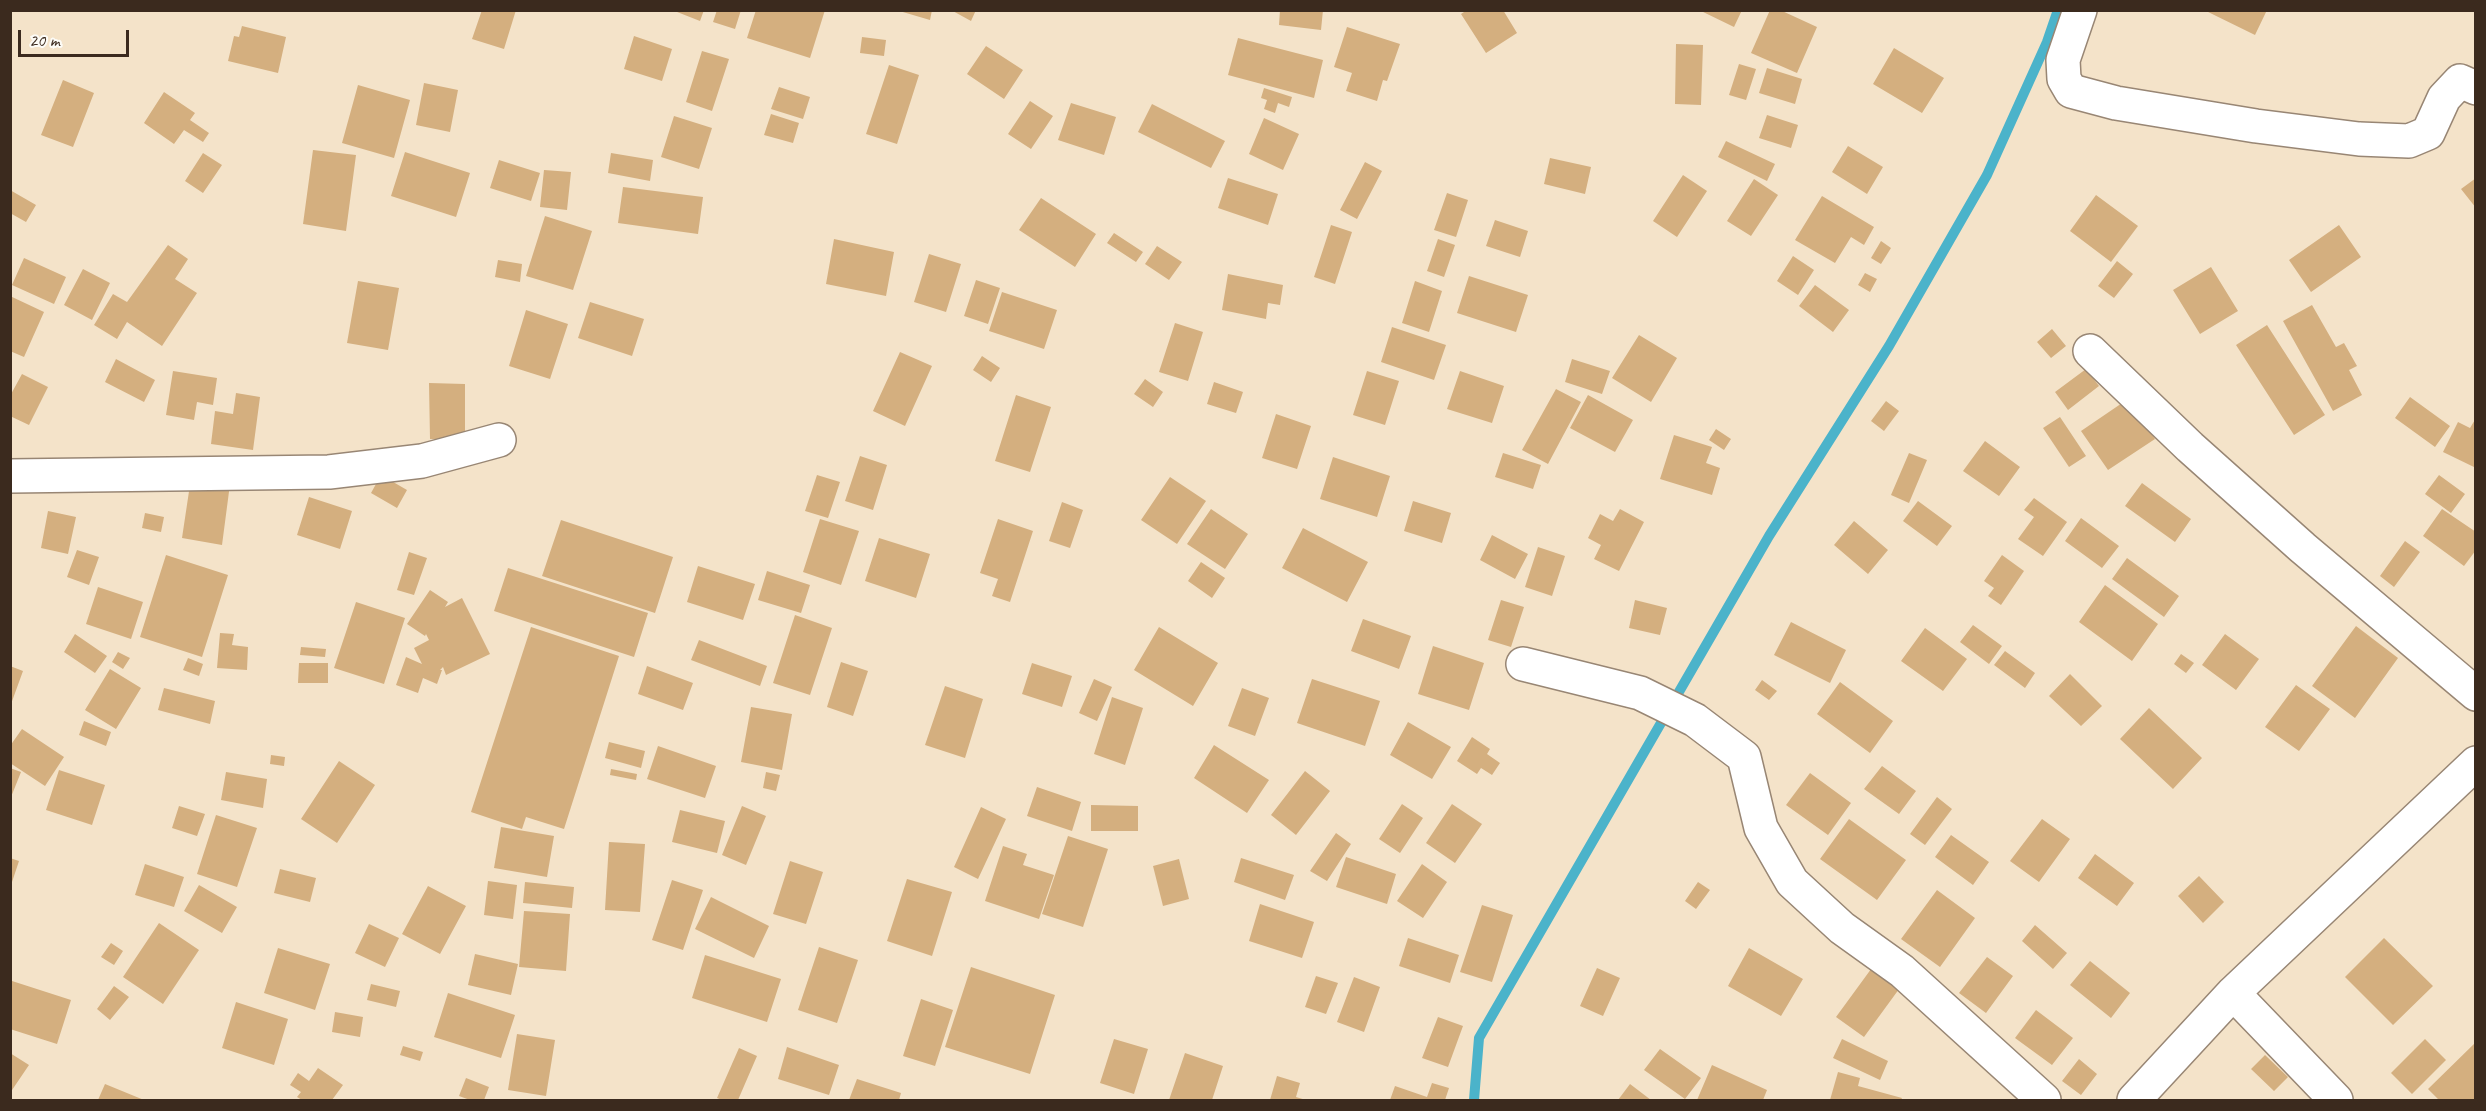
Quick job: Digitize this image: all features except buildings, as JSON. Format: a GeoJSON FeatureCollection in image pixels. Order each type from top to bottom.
{"type":"FeatureCollection","features":[{"type":"Feature","properties":{"kind":"street"},"geometry":{"type":"LineString","coordinates":[[2080,10],[2063,60],[2064,78],[2071,91],[2116,103],[2325,135],[2409,141],[2428,133],[2444,98],[2460,81],[2475,88]]}},
{"type":"Feature","properties":{"kind":"street"},"geometry":{"type":"LineString","coordinates":[[2090,351],[2190,447],[2303,548],[2475,694]]}},
{"type":"Feature","properties":{"kind":"street"},"geometry":{"type":"LineString","coordinates":[[10,476],[329,472],[422,461],[499,440]]}},
{"type":"Feature","properties":{"kind":"street"},"geometry":{"type":"LineString","coordinates":[[1522,664],[1640,693],[1695,720],[1744,757],[1761,828],[1792,882],[1842,928],[1902,971],[2044,1101]]}},
{"type":"Feature","properties":{"kind":"street"},"geometry":{"type":"LineString","coordinates":[[2134,1101],[2233,993],[2475,763]]}},
{"type":"Feature","properties":{"kind":"street"},"geometry":{"type":"LineString","coordinates":[[2233,993],[2336,1101]]}},
{"type":"Feature","properties":{"kind":"waterway"},"geometry":{"type":"LineString","coordinates":[[1474,1100],[1479,1038],[1769,536],[1889,346],[1987,175],[2047,42],[2058,10]]}}]}
